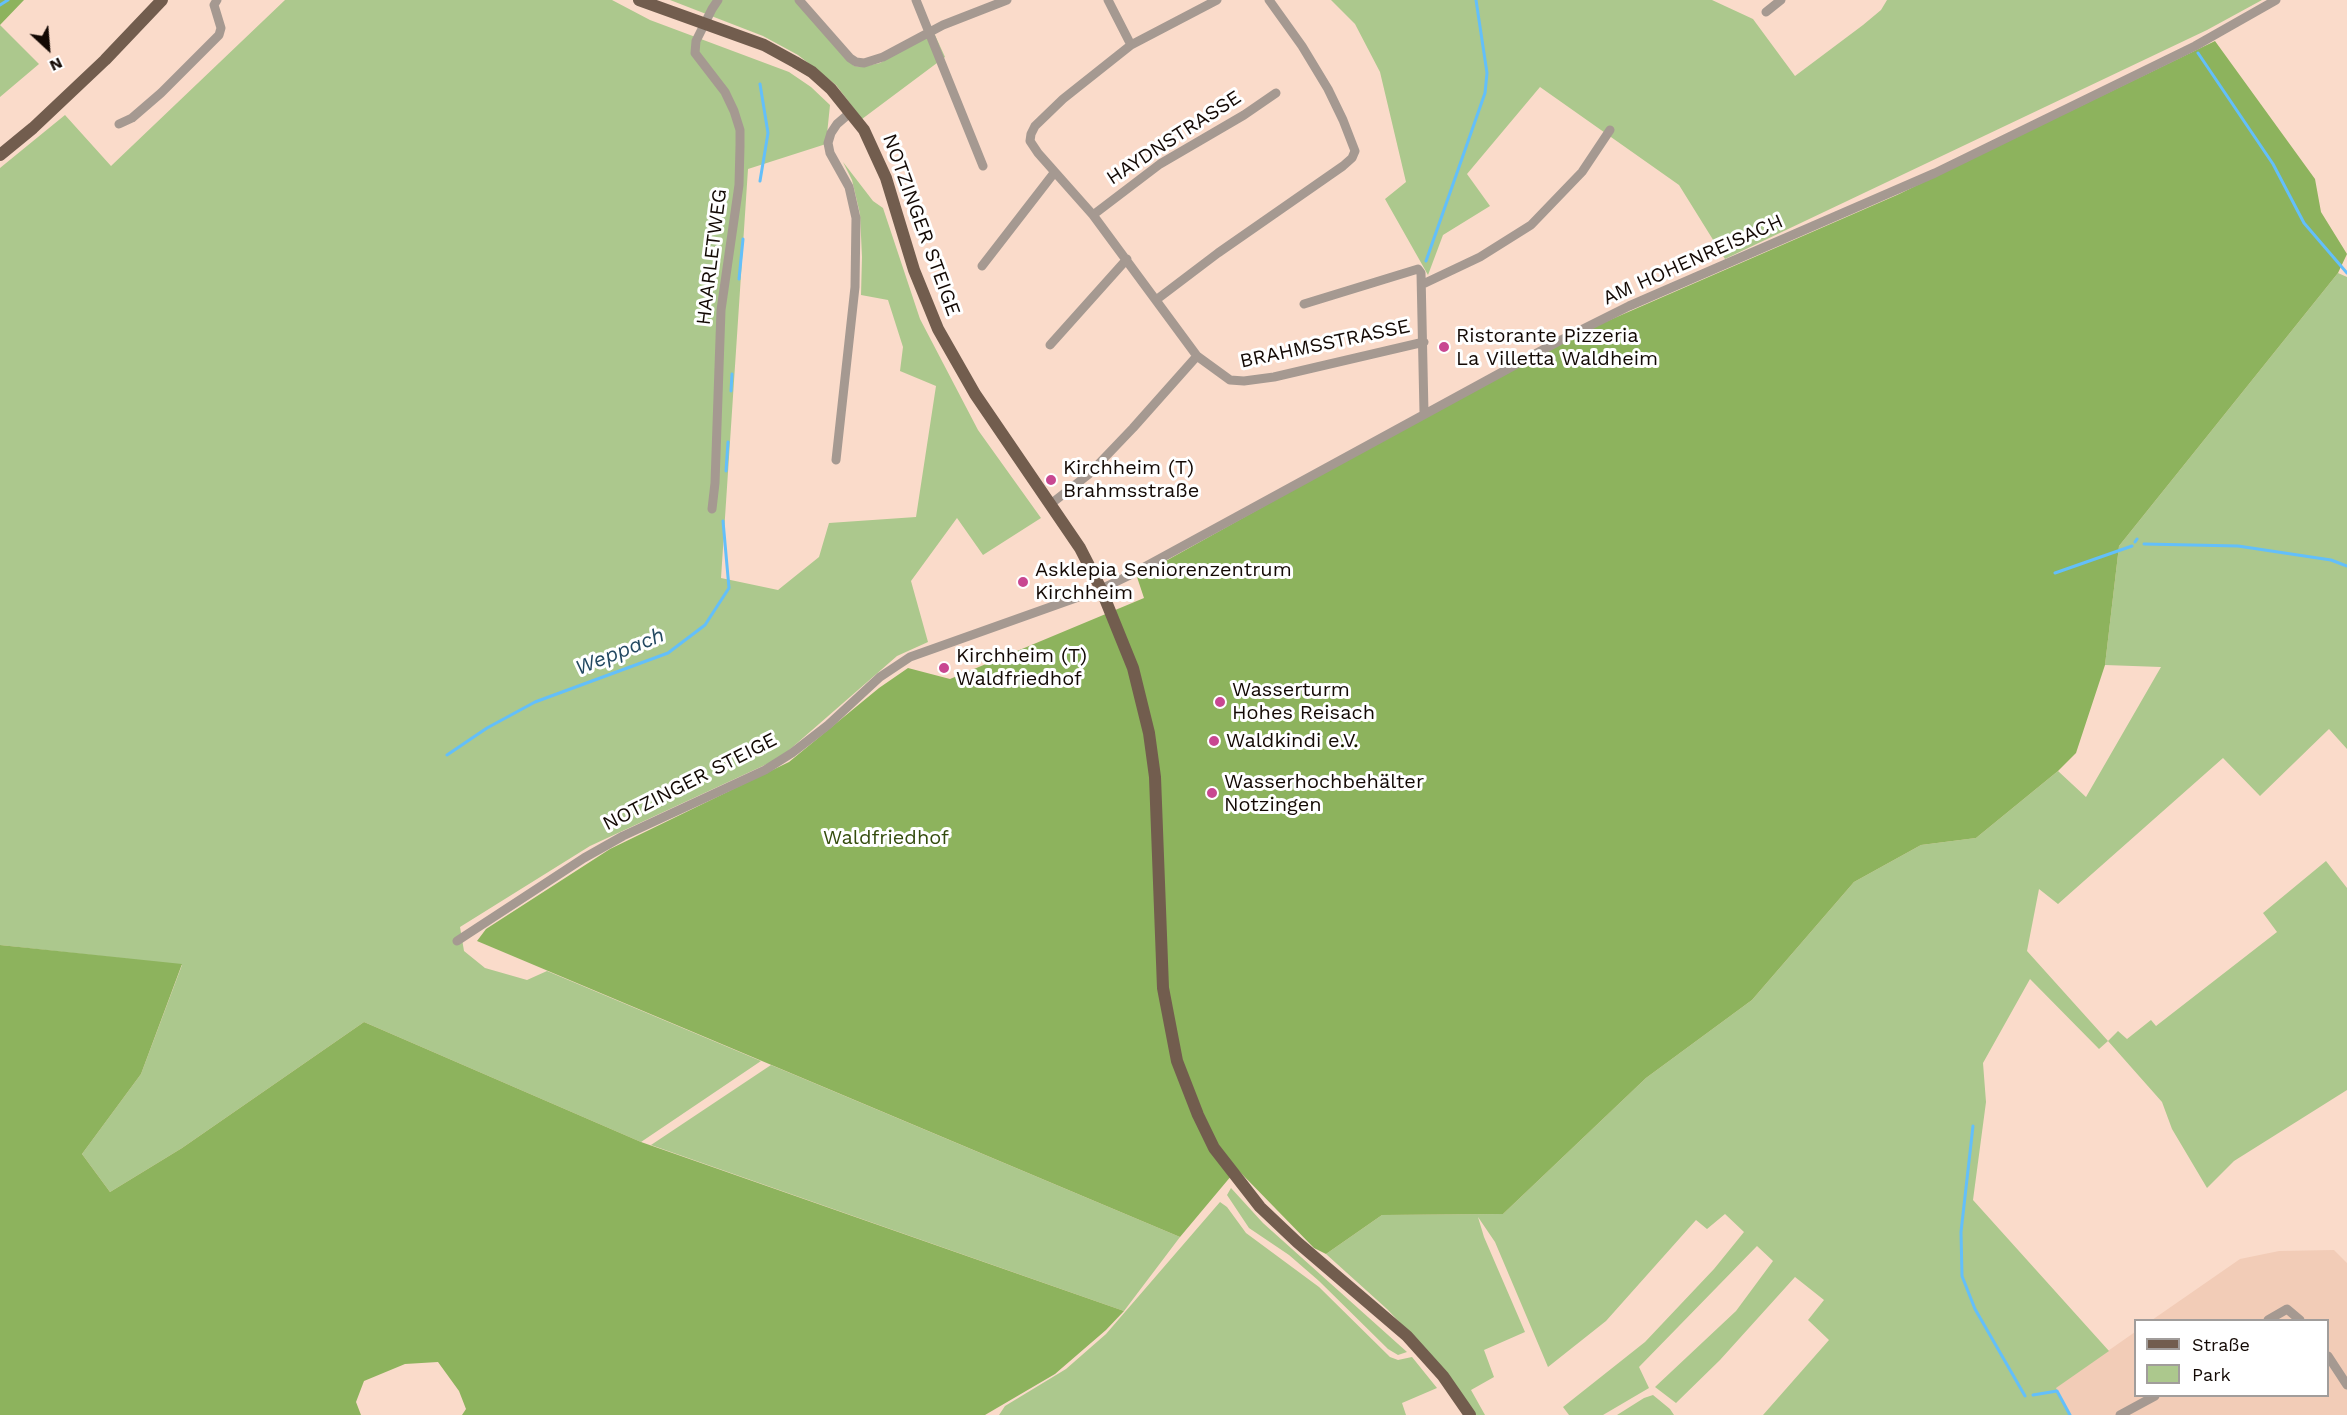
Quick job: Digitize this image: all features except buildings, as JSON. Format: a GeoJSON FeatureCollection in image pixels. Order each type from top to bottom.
{"type":"FeatureCollection","features":[{"type":"Feature","properties":{"kind":"main road"},"geometry":{"type":"LineString","coordinates":[[0,155],[33,128],[105,60],[162,0]]}},
{"type":"Feature","properties":{"kind":"main road","name":"NOTZINGER STEIGE"},"geometry":{"type":"LineString","coordinates":[[639,0],[764,45],[803,67],[831,89],[864,130],[879,159],[914,270],[938,329],[975,394],[1052,503],[1080,548],[1101,589],[1132,668],[1144,706],[1155,777],[1163,988],[1177,1061],[1197,1114],[1214,1148],[1260,1207],[1297,1242],[1407,1336],[1443,1376],[1470,1415]]}},
{"type":"Feature","properties":{"kind":"street"},"geometry":{"type":"LineString","coordinates":[[119,124],[132,118],[161,93],[219,35],[221,28],[214,5],[217,0]]}},
{"type":"Feature","properties":{"kind":"street"},"geometry":{"type":"LineString","coordinates":[[705,24],[718,0]]}},
{"type":"Feature","properties":{"kind":"street"},"geometry":{"type":"LineString","coordinates":[[799,0],[835,43],[856,62],[873,62],[973,12],[1007,0]]}},
{"type":"Feature","properties":{"kind":"street"},"geometry":{"type":"LineString","coordinates":[[916,0],[983,166]]}},
{"type":"Feature","properties":{"kind":"street"},"geometry":{"type":"LineString","coordinates":[[1108,0],[1131,45],[1217,0]]}},
{"type":"Feature","properties":{"kind":"street"},"geometry":{"type":"LineString","coordinates":[[1156,300],[1218,253],[1343,166],[1352,158],[1355,151],[1328,89],[1302,46],[1269,0]]}},
{"type":"Feature","properties":{"kind":"street"},"geometry":{"type":"LineString","coordinates":[[1766,12],[1781,0]]}},
{"type":"Feature","properties":{"kind":"street","name":"AM HOHENREISACH"},"geometry":{"type":"LineString","coordinates":[[1101,589],[1424,413],[1629,306],[1935,173],[2195,46],[2276,0]]}},
{"type":"Feature","properties":{"kind":"street","name":"HAARLETWEG"},"geometry":{"type":"LineString","coordinates":[[705,24],[696,41],[695,53],[725,93],[740,130],[739,184],[721,310],[715,483],[712,509]]}},
{"type":"Feature","properties":{"kind":"street","name":"BRAHMSSTRASSE"},"geometry":{"type":"LineString","coordinates":[[1131,45],[1063,99],[1035,126],[1030,141],[1054,172],[1093,215],[1197,356],[1230,380],[1244,381],[1274,377],[1424,342]]}},
{"type":"Feature","properties":{"kind":"street","name":"HAYDNSTRASSE"},"geometry":{"type":"LineString","coordinates":[[1093,215],[1160,164],[1244,115],[1276,93]]}},
{"type":"Feature","properties":{"kind":"street"},"geometry":{"type":"LineString","coordinates":[[836,460],[855,287],[856,218],[849,187],[830,153],[828,143],[831,133],[851,112]]}},
{"type":"Feature","properties":{"kind":"street"},"geometry":{"type":"LineString","coordinates":[[1423,284],[1480,257],[1531,225],[1582,172],[1610,130]]}},
{"type":"Feature","properties":{"kind":"street"},"geometry":{"type":"LineString","coordinates":[[982,266],[1054,172]]}},
{"type":"Feature","properties":{"kind":"street"},"geometry":{"type":"LineString","coordinates":[[1050,345],[1127,259]]}},
{"type":"Feature","properties":{"kind":"street"},"geometry":{"type":"LineString","coordinates":[[1304,304],[1418,269],[1423,284],[1424,413]]}},
{"type":"Feature","properties":{"kind":"street"},"geometry":{"type":"LineString","coordinates":[[1052,503],[1089,474],[1197,356]]}},
{"type":"Feature","properties":{"kind":"street","name":"NOTZINGER STEIGE"},"geometry":{"type":"LineString","coordinates":[[457,941],[584,858],[623,836],[765,770],[792,753],[828,725],[880,677],[910,657],[1101,589]]}},
{"type":"Feature","properties":{"kind":"street"},"geometry":{"type":"LineString","coordinates":[[2270,1319],[2287,1309],[2299,1319]]}},
{"type":"Feature","properties":{"kind":"street"},"geometry":{"type":"LineString","coordinates":[[2329,1357],[2347,1384]]}},
{"type":"Feature","properties":{"kind":"street"},"geometry":{"type":"LineString","coordinates":[[2120,1415],[2152,1397]]}},
{"type":"Feature","properties":{"kind":"shaded area"},"geometry":{"type":"Polygon","coordinates":[[[2334,1250],[2347,1263],[2347,1415],[2070,1415],[2055,1388],[2134,1333],[2134,1397],[2329,1397],[2329,1319],[2153,1319],[2240,1259],[2279,1251],[2334,1250]]]}},
{"type":"Feature","properties":{"kind":"green space"},"geometry":{"type":"Polygon","coordinates":[[[0,0],[24,0],[0,25],[0,0]]]}},
{"type":"Feature","properties":{"kind":"green space"},"geometry":{"type":"Polygon","coordinates":[[[285,0],[612,0],[650,20],[789,72],[811,87],[830,105],[826,144],[748,169],[721,578],[778,590],[819,557],[829,523],[916,517],[936,386],[900,371],[903,347],[888,300],[861,295],[860,214],[852,180],[843,162],[873,201],[883,208],[920,319],[978,430],[1041,518],[983,555],[957,518],[911,581],[928,642],[897,656],[780,758],[590,846],[460,927],[464,951],[485,968],[527,980],[547,971],[761,1061],[641,1142],[364,1022],[182,1148],[110,1192],[82,1154],[141,1074],[182,965],[0,945],[0,168],[65,115],[111,166],[285,0]]]}},
{"type":"Feature","properties":{"kind":"green space"},"geometry":{"type":"Polygon","coordinates":[[[670,0],[797,0],[854,66],[862,67],[880,63],[934,33],[945,57],[862,119],[836,85],[798,55],[763,36],[670,0]]]}},
{"type":"Feature","properties":{"kind":"green space"},"geometry":{"type":"Polygon","coordinates":[[[1331,0],[1712,0],[1753,19],[1795,76],[1863,25],[1881,10],[1887,0],[2262,0],[2207,30],[1725,259],[1679,185],[1540,87],[1467,174],[1490,206],[1443,235],[1428,275],[1385,199],[1406,182],[1380,72],[1355,24],[1331,0]]]}},
{"type":"Feature","properties":{"kind":"green space"},"geometry":{"type":"Polygon","coordinates":[[[0,25],[39,64],[0,97],[0,25]]]}},
{"type":"Feature","properties":{"kind":"green space","name":"Waldfriedhof"},"geometry":{"type":"Polygon","coordinates":[[[2215,41],[2315,179],[2321,212],[2347,254],[2338,273],[2119,546],[2105,665],[2076,753],[2058,771],[1976,838],[1921,845],[1854,882],[1752,1000],[1646,1078],[1503,1214],[1382,1215],[1326,1254],[1314,1248],[1237,1169],[1180,1237],[477,941],[486,929],[610,849],[789,762],[879,688],[908,668],[950,679],[1144,598],[1137,577],[1557,343],[1897,195],[2215,41]]]}},
{"type":"Feature","properties":{"kind":"green space"},"geometry":{"type":"Polygon","coordinates":[[[2338,273],[2347,277],[2347,749],[2329,729],[2260,796],[2223,758],[2058,904],[2039,889],[2027,951],[2108,1041],[2099,1049],[2030,979],[1983,1063],[1986,1102],[1973,1200],[2109,1351],[2056,1388],[2070,1415],[1763,1415],[1829,1340],[1808,1320],[1824,1300],[1795,1277],[1720,1360],[1676,1403],[1655,1387],[1736,1311],[1773,1261],[1757,1246],[1639,1367],[1649,1388],[1603,1415],[1569,1415],[1563,1407],[1645,1342],[1714,1269],[1744,1232],[1725,1214],[1707,1229],[1696,1220],[1606,1321],[1548,1367],[1495,1242],[1478,1217],[1484,1237],[1525,1332],[1484,1350],[1494,1377],[1471,1390],[1485,1415],[1475,1415],[1444,1369],[1387,1309],[1326,1254],[1382,1215],[1503,1214],[1646,1078],[1752,1000],[1854,882],[1921,845],[1976,838],[2058,771],[2086,797],[2161,667],[2105,665],[2119,546],[2338,273]]]}},
{"type":"Feature","properties":{"kind":"green space"},"geometry":{"type":"Polygon","coordinates":[[[2326,861],[2347,888],[2347,1090],[2234,1161],[2207,1188],[2172,1129],[2162,1102],[2108,1041],[2118,1031],[2127,1039],[2151,1020],[2156,1026],[2277,932],[2263,913],[2326,861]]]}},
{"type":"Feature","properties":{"kind":"green space"},"geometry":{"type":"Polygon","coordinates":[[[0,945],[182,964],[141,1074],[82,1154],[110,1192],[182,1148],[364,1022],[641,1142],[1124,1311],[1106,1330],[1055,1374],[985,1415],[462,1415],[466,1409],[459,1391],[438,1362],[405,1364],[364,1381],[356,1402],[361,1415],[0,1415],[0,945]]]}},
{"type":"Feature","properties":{"kind":"green space"},"geometry":{"type":"Polygon","coordinates":[[[771,1065],[1180,1237],[1124,1311],[651,1145],[771,1065]]]}},
{"type":"Feature","properties":{"kind":"green space"},"geometry":{"type":"Polygon","coordinates":[[[1231,1188],[1263,1223],[1407,1352],[1398,1355],[1388,1349],[1319,1281],[1289,1255],[1249,1228],[1227,1195],[1231,1188]]]}},
{"type":"Feature","properties":{"kind":"green space"},"geometry":{"type":"Polygon","coordinates":[[[1220,1202],[1227,1207],[1246,1233],[1319,1287],[1390,1357],[1398,1360],[1412,1357],[1437,1388],[1402,1403],[1406,1415],[999,1415],[1005,1406],[1066,1369],[1106,1334],[1220,1202]]]}},
{"type":"Feature","properties":{"kind":"green space"},"geometry":{"type":"Polygon","coordinates":[[[1653,1395],[1674,1415],[1617,1415],[1644,1398],[1653,1395]]]}},
{"type":"Feature","properties":{"kind":"waterway"},"geometry":{"type":"LineString","coordinates":[[0,5],[8,0]]}},
{"type":"Feature","properties":{"kind":"waterway"},"geometry":{"type":"LineString","coordinates":[[1426,261],[1485,93],[1487,73],[1476,0]]}},
{"type":"Feature","properties":{"kind":"waterway"},"geometry":{"type":"LineString","coordinates":[[2198,53],[2273,164],[2304,223],[2347,273]]}},
{"type":"Feature","properties":{"kind":"waterway","name":"Weppach"},"geometry":{"type":"LineString","coordinates":[[760,84],[768,133],[760,181]]}},
{"type":"Feature","properties":{"kind":"waterway","name":"Weppach"},"geometry":{"type":"LineString","coordinates":[[739,279],[743,239]]}},
{"type":"Feature","properties":{"kind":"waterway","name":"Weppach"},"geometry":{"type":"LineString","coordinates":[[731,391],[732,374]]}},
{"type":"Feature","properties":{"kind":"waterway","name":"Weppach"},"geometry":{"type":"LineString","coordinates":[[726,471],[728,442]]}},
{"type":"Feature","properties":{"kind":"waterway","name":"Weppach"},"geometry":{"type":"LineString","coordinates":[[447,755],[487,728],[535,702],[668,653],[705,625],[729,588],[723,521]]}},
{"type":"Feature","properties":{"kind":"waterway"},"geometry":{"type":"LineString","coordinates":[[2144,544],[2238,546],[2331,560],[2347,566]]}},
{"type":"Feature","properties":{"kind":"waterway"},"geometry":{"type":"LineString","coordinates":[[2055,573],[2132,546]]}},
{"type":"Feature","properties":{"kind":"waterway"},"geometry":{"type":"LineString","coordinates":[[1973,1126],[1961,1232],[1962,1276],[1975,1309],[2025,1396]]}},
{"type":"Feature","properties":{"kind":"waterway"},"geometry":{"type":"LineString","coordinates":[[2033,1395],[2057,1391],[2070,1415]]}},
{"type":"Feature","properties":{"kind":"place","name":"Ristorante Pizzeria La Villetta Waldheim"},"geometry":{"type":"Point","coordinates":[1444,347]}},
{"type":"Feature","properties":{"kind":"place","name":"Kirchheim (T) Brahmsstraße"},"geometry":{"type":"Point","coordinates":[1051,480]}},
{"type":"Feature","properties":{"kind":"place","name":"Asklepia Seniorenzentrum Kirchheim"},"geometry":{"type":"Point","coordinates":[1023,582]}},
{"type":"Feature","properties":{"kind":"place","name":"Kirchheim (T) Waldfriedhof"},"geometry":{"type":"Point","coordinates":[944,668]}},
{"type":"Feature","properties":{"kind":"place","name":"Wasserturm Hohes Reisach"},"geometry":{"type":"Point","coordinates":[1220,702]}},
{"type":"Feature","properties":{"kind":"place","name":"Waldkindi e.V."},"geometry":{"type":"Point","coordinates":[1214,741]}},
{"type":"Feature","properties":{"kind":"place","name":"Wasserhochbehälter Notzingen"},"geometry":{"type":"Point","coordinates":[1212,793]}}]}
